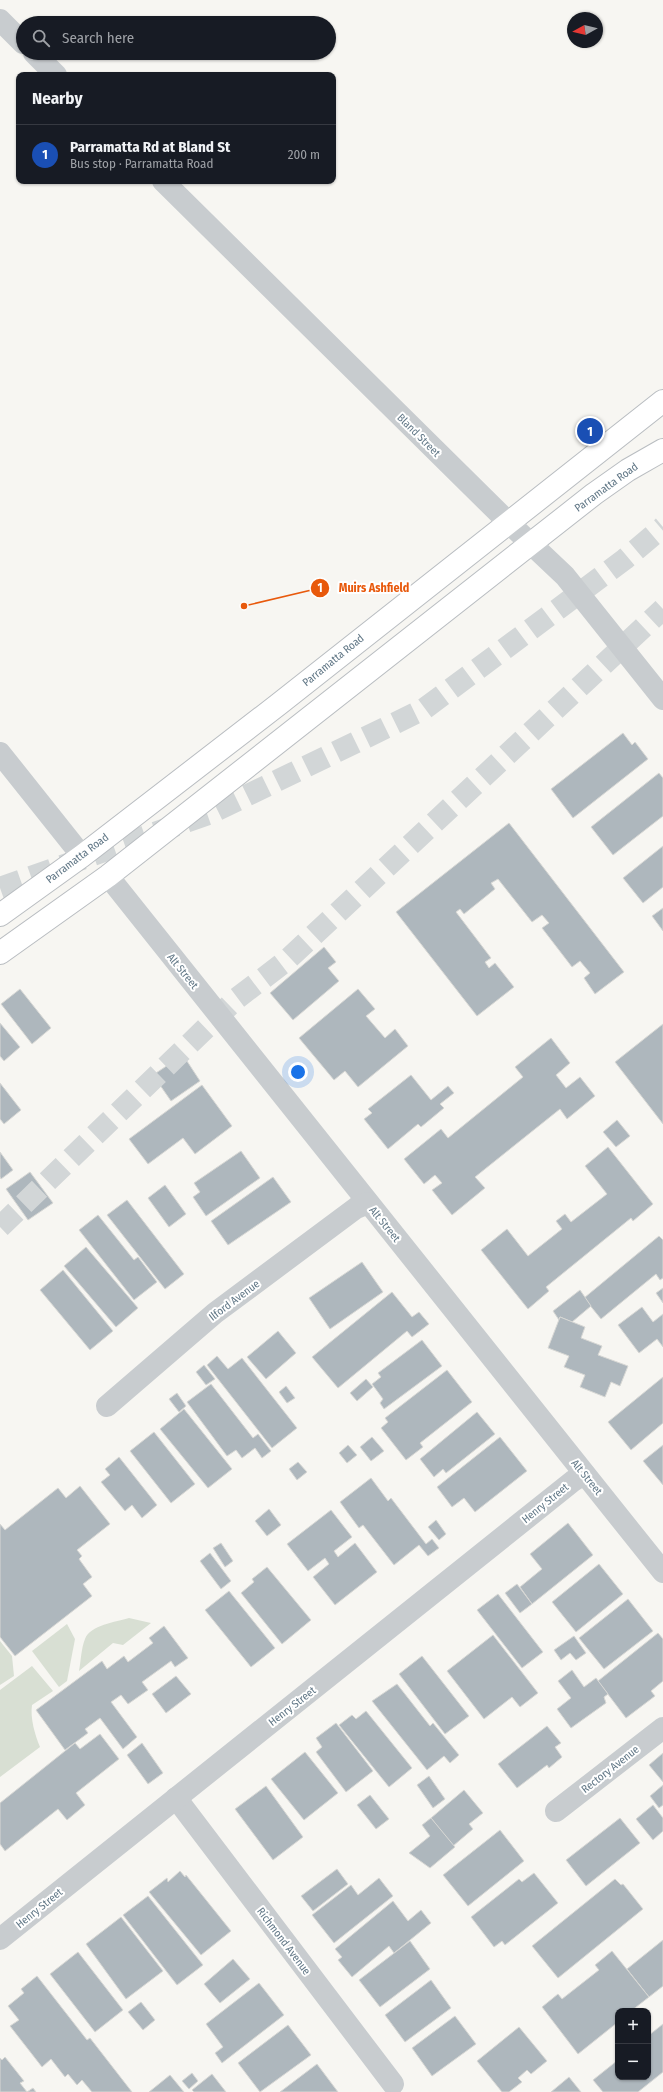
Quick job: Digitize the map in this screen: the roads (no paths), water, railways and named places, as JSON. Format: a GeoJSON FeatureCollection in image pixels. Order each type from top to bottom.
{"type":"FeatureCollection","features":[{"type":"Feature","properties":{"kind":"main road","name":"Parramatta Road"},"geometry":{"type":"LineString","coordinates":[[0,915],[82,856],[663,401]]}},
{"type":"Feature","properties":{"kind":"main road","name":"Parramatta Road"},"geometry":{"type":"LineString","coordinates":[[0,953],[108,876],[594,494],[633,467],[663,450]]}},
{"type":"Feature","properties":{"kind":"street"},"geometry":{"type":"LineString","coordinates":[[0,20],[16,36]]}},
{"type":"Feature","properties":{"kind":"street"},"geometry":{"type":"LineString","coordinates":[[41,60],[53,72]]}},
{"type":"Feature","properties":{"kind":"street","name":"Bland Street"},"geometry":{"type":"LineString","coordinates":[[166,184],[509,523],[565,576],[663,699]]}},
{"type":"Feature","properties":{"kind":"street"},"geometry":{"type":"LineString","coordinates":[[0,753],[82,856]]}},
{"type":"Feature","properties":{"kind":"street","name":"Alt Street"},"geometry":{"type":"LineString","coordinates":[[108,876],[663,1572]]}},
{"type":"Feature","properties":{"kind":"street","name":"Ilford Avenue"},"geometry":{"type":"LineString","coordinates":[[107,1406],[215,1313],[356,1208],[368,1203]]}},
{"type":"Feature","properties":{"kind":"street","name":"Henry Street"},"geometry":{"type":"LineString","coordinates":[[0,1939],[566,1486],[584,1474]]}},
{"type":"Feature","properties":{"kind":"street","name":"Rectory Avenue"},"geometry":{"type":"LineString","coordinates":[[556,1811],[663,1728]]}},
{"type":"Feature","properties":{"kind":"street","name":"Richmond Avenue"},"geometry":{"type":"LineString","coordinates":[[176,1798],[393,2084]]}},
{"type":"Feature","properties":{"kind":"tunnel"},"geometry":{"type":"LineString","coordinates":[[0,888],[211,813],[424,709],[625,559],[663,527]]}},
{"type":"Feature","properties":{"kind":"tunnel"},"geometry":{"type":"LineString","coordinates":[[0,1227],[236,999],[286,961],[663,609]]}},
{"type":"Feature","properties":{"kind":"place","name":"Parramatta Rd at Bland St"},"geometry":{"type":"Point","coordinates":[590,431]}},
{"type":"Feature","properties":{"kind":"place","name":"Muirs Ashfield"},"geometry":{"type":"Point","coordinates":[244,606]}}]}
